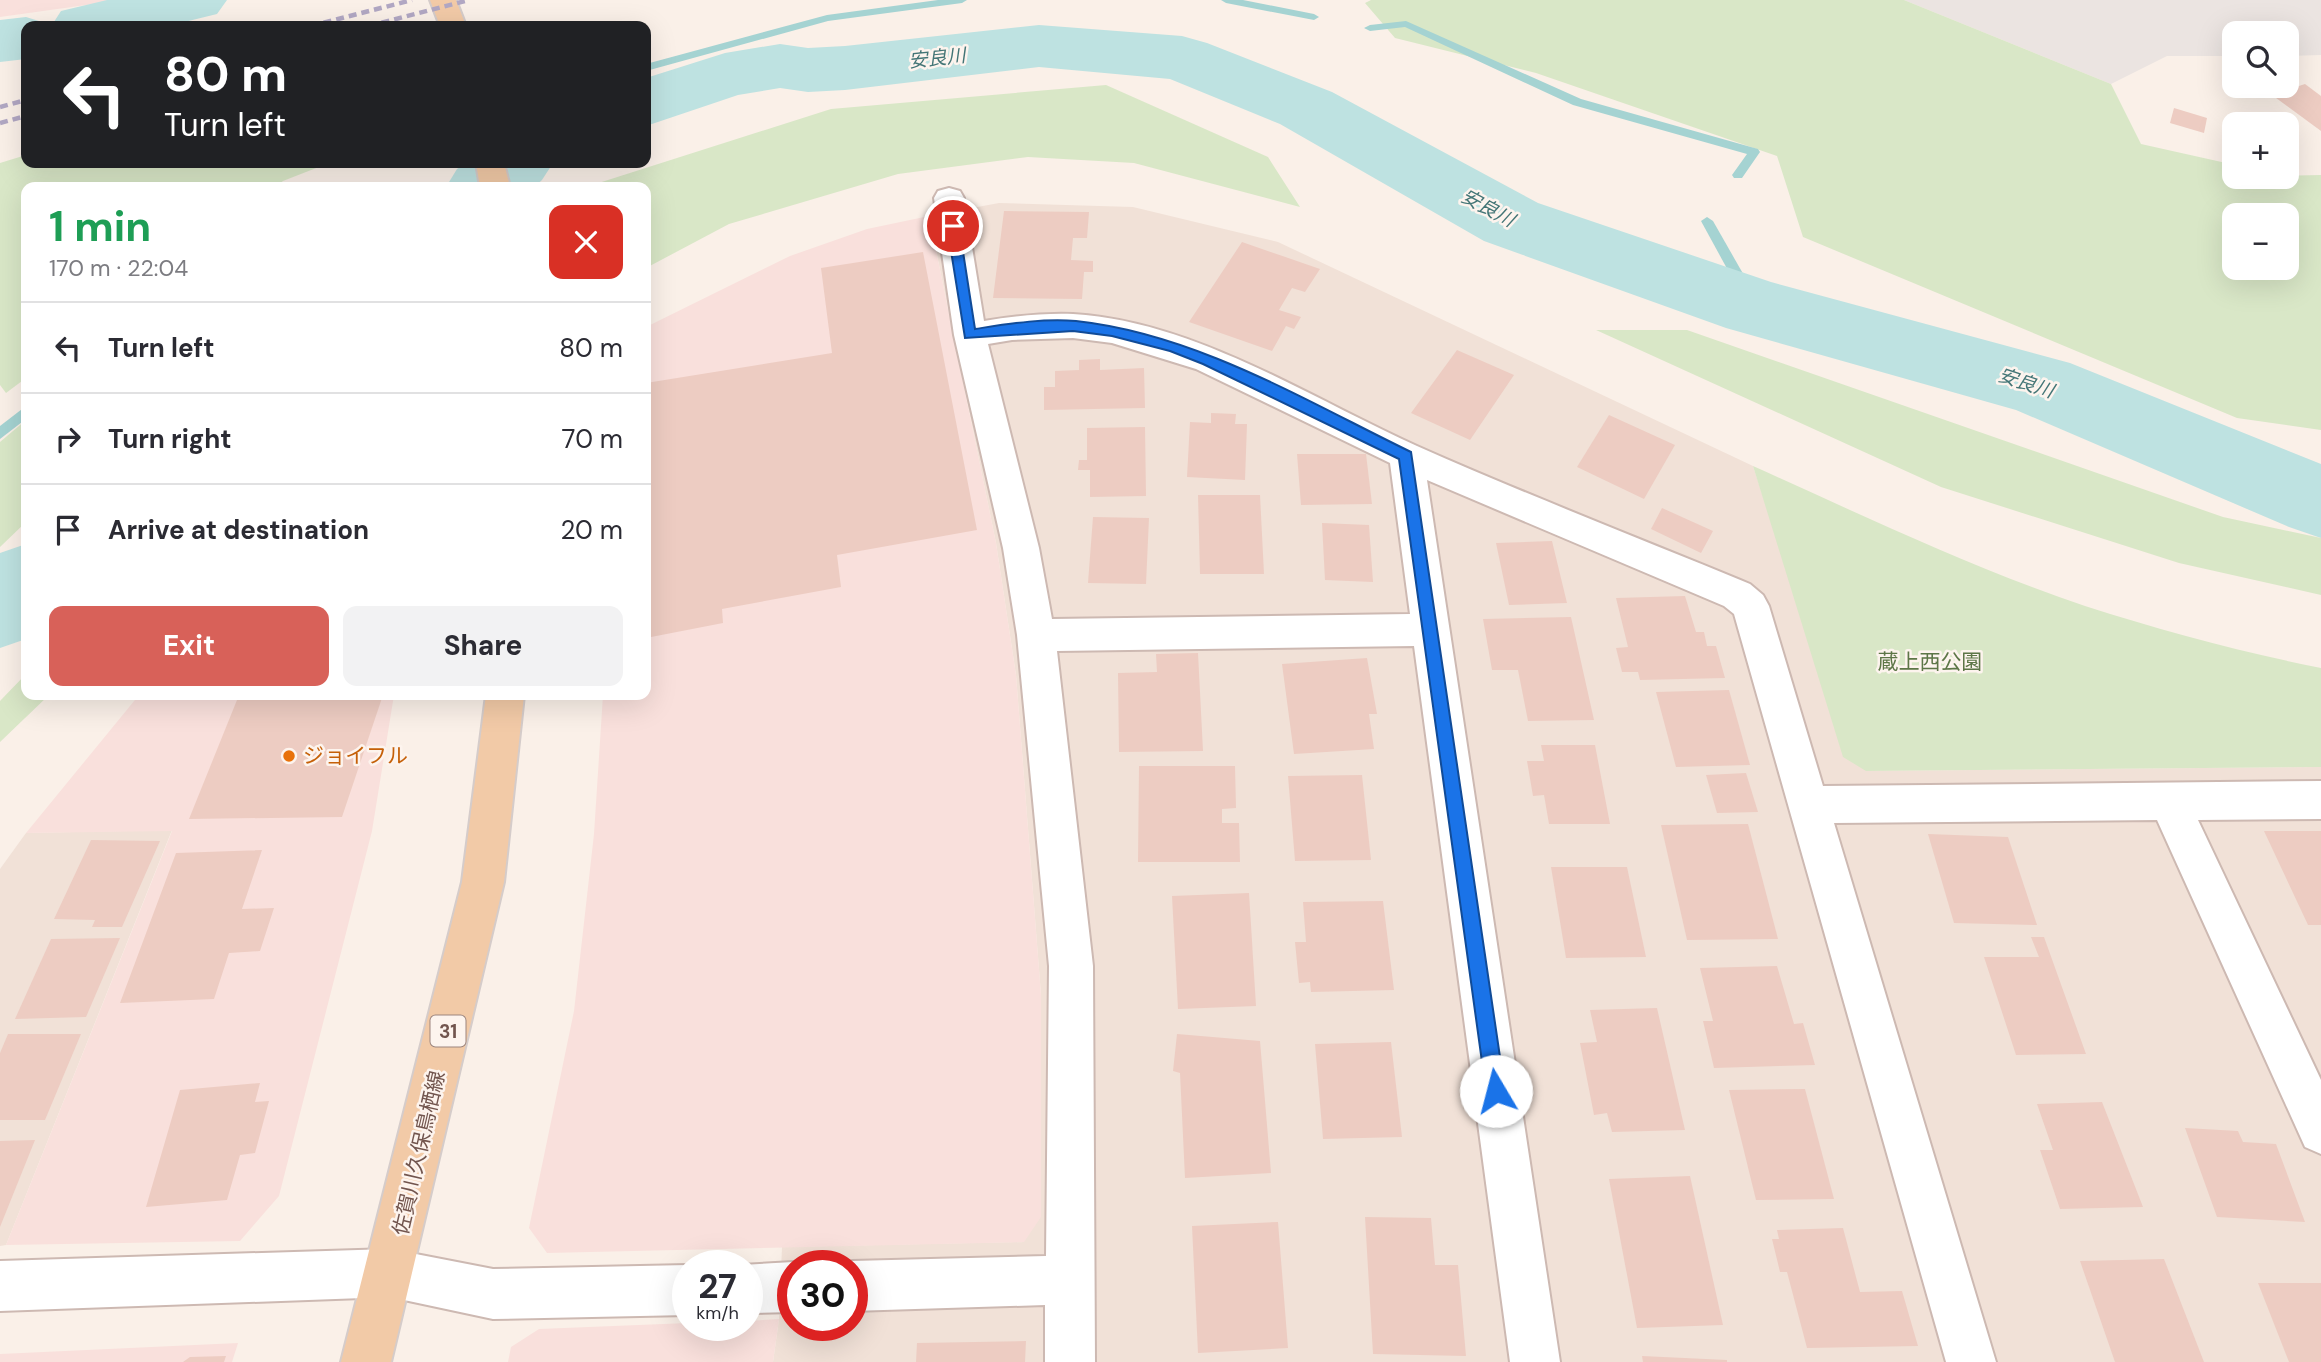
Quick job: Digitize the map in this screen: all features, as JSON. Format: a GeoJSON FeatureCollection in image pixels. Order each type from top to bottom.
{"type":"FeatureCollection","features":[{"type":"Feature","properties":{"kind":"main road"},"geometry":{"type":"LineString","coordinates":[[443,0],[451,21]]}},
{"type":"Feature","properties":{"kind":"main road","name":"佐賀川久保鳥栖線"},"geometry":{"type":"LineString","coordinates":[[366,1362],[390,1273],[483,882],[504,700]]}},
{"type":"Feature","properties":{"kind":"street"},"geometry":{"type":"LineString","coordinates":[[949,198],[970,335],[1021,548],[1036,635],[1071,966],[1070,1362]]}},
{"type":"Feature","properties":{"kind":"street"},"geometry":{"type":"LineString","coordinates":[[970,335],[1012,328],[1073,326],[1112,331],[1173,347],[1208,360],[1406,456],[1737,595],[1750,606],[1972,1362]]}},
{"type":"Feature","properties":{"kind":"street"},"geometry":{"type":"LineString","coordinates":[[1406,456],[1535,1362]]}},
{"type":"Feature","properties":{"kind":"street"},"geometry":{"type":"LineString","coordinates":[[1036,635],[1430,630]]}},
{"type":"Feature","properties":{"kind":"street"},"geometry":{"type":"LineString","coordinates":[[1809,805],[2321,800]]}},
{"type":"Feature","properties":{"kind":"street"},"geometry":{"type":"LineString","coordinates":[[2169,802],[2321,1131]]}},
{"type":"Feature","properties":{"kind":"street"},"geometry":{"type":"LineString","coordinates":[[0,1286],[390,1273],[493,1294],[672,1290]]}},
{"type":"Feature","properties":{"kind":"street"},"geometry":{"type":"LineString","coordinates":[[868,1286],[1072,1280]]}},
{"type":"Feature","properties":{"kind":"shaded area"},"geometry":{"type":"Polygon","coordinates":[[[0,0],[122,0],[0,17],[0,0]]]}},
{"type":"Feature","properties":{"kind":"shaded area"},"geometry":{"type":"Polygon","coordinates":[[[1904,0],[2321,0],[2321,55],[2299,56],[2299,21],[2222,21],[2222,56],[2167,56],[2111,84],[1904,0]]]}},
{"type":"Feature","properties":{"kind":"shaded area"},"geometry":{"type":"Polygon","coordinates":[[[999,203],[1133,207],[1278,242],[1753,466],[1771,521],[1866,771],[2321,767],[2321,1362],[773,1362],[777,1333],[777,1341],[868,1341],[868,1250],[782,1250],[782,1247],[1024,1242],[1041,995],[1016,675],[996,543],[929,216],[999,203]]]}},
{"type":"Feature","properties":{"kind":"shaded area"},"geometry":{"type":"Polygon","coordinates":[[[929,216],[996,543],[1016,675],[1041,995],[1041,1217],[1024,1242],[547,1253],[529,1228],[574,1011],[594,834],[603,700],[651,700],[651,325],[790,256],[867,229],[929,216]]]}},
{"type":"Feature","properties":{"kind":"shaded area"},"geometry":{"type":"Polygon","coordinates":[[[135,700],[393,700],[372,831],[279,1196],[240,1241],[6,1245],[172,831],[26,833],[135,700]]]}},
{"type":"Feature","properties":{"kind":"shaded area"},"geometry":{"type":"Polygon","coordinates":[[[172,830],[6,1245],[0,1246],[0,869],[26,833],[172,830]]]}},
{"type":"Feature","properties":{"kind":"shaded area"},"geometry":{"type":"Polygon","coordinates":[[[777,1319],[773,1362],[508,1362],[511,1347],[539,1329],[672,1324],[672,1341],[763,1341],[763,1320],[777,1319]]]}},
{"type":"Feature","properties":{"kind":"shaded area"},"geometry":{"type":"Polygon","coordinates":[[[238,1343],[232,1362],[0,1362],[0,1354],[238,1343]]]}},
{"type":"Feature","properties":{"kind":"green space"},"geometry":{"type":"Polygon","coordinates":[[[1371,0],[1904,0],[2111,84],[2141,144],[2222,162],[2222,189],[2299,189],[2299,176],[2321,175],[2321,430],[2237,418],[1803,237],[1777,156],[1536,73],[1395,38],[1365,3],[1371,0]]]}},
{"type":"Feature","properties":{"kind":"green space"},"geometry":{"type":"Polygon","coordinates":[[[1106,85],[1268,157],[1300,207],[1134,163],[1028,157],[898,174],[729,224],[651,265],[651,182],[602,182],[831,109],[1106,85]]]}},
{"type":"Feature","properties":{"kind":"green space"},"geometry":{"type":"Polygon","coordinates":[[[21,157],[21,168],[316,168],[282,182],[21,182],[21,382],[6,393],[0,385],[0,163],[21,157]]]}},
{"type":"Feature","properties":{"kind":"green space"},"geometry":{"type":"Polygon","coordinates":[[[1596,330],[1687,330],[2223,517],[2321,538],[2321,595],[2179,563],[1941,487],[1596,330]]]}},
{"type":"Feature","properties":{"kind":"green space"},"geometry":{"type":"Polygon","coordinates":[[[21,424],[21,527],[0,547],[0,442],[21,424]]]}},
{"type":"Feature","properties":{"kind":"green space","name":"蔵上西公園"},"geometry":{"type":"Polygon","coordinates":[[[1753,466],[1917,540],[2085,606],[2173,632],[2321,668],[2321,767],[1866,771],[1843,757],[1753,466]]]}},
{"type":"Feature","properties":{"kind":"green space"},"geometry":{"type":"Polygon","coordinates":[[[21,679],[21,700],[44,700],[0,742],[0,701],[21,679]]]}},
{"type":"Feature","properties":{"kind":"building"},"geometry":{"type":"Polygon","coordinates":[[[2305,84],[2321,96],[2321,131],[2299,115],[2299,112],[2276,98],[2299,98],[2299,86],[2305,84]]]}},
{"type":"Feature","properties":{"kind":"building"},"geometry":{"type":"Polygon","coordinates":[[[2174,108],[2207,118],[2204,133],[2170,123],[2174,108]]]}},
{"type":"Feature","properties":{"kind":"building"},"geometry":{"type":"Polygon","coordinates":[[[1004,211],[1089,212],[1087,238],[1073,238],[1071,260],[1093,261],[1093,272],[1084,272],[1082,299],[993,298],[1004,211]]]}},
{"type":"Feature","properties":{"kind":"building"},"geometry":{"type":"Polygon","coordinates":[[[1242,242],[1320,269],[1305,292],[1292,288],[1279,310],[1301,317],[1294,329],[1286,326],[1272,351],[1189,322],[1242,242]]]}},
{"type":"Feature","properties":{"kind":"building"},"geometry":{"type":"Polygon","coordinates":[[[923,252],[977,530],[837,555],[841,587],[722,609],[723,623],[651,637],[651,382],[832,353],[821,268],[923,252]]]}},
{"type":"Feature","properties":{"kind":"building"},"geometry":{"type":"Polygon","coordinates":[[[1457,350],[1514,375],[1470,440],[1411,413],[1457,350]]]}},
{"type":"Feature","properties":{"kind":"building"},"geometry":{"type":"Polygon","coordinates":[[[1100,359],[1100,370],[1144,368],[1145,408],[1044,410],[1044,387],[1055,387],[1055,371],[1079,370],[1079,360],[1100,359]]]}},
{"type":"Feature","properties":{"kind":"building"},"geometry":{"type":"Polygon","coordinates":[[[1211,413],[1236,414],[1235,424],[1247,424],[1245,480],[1187,477],[1190,422],[1211,423],[1211,413]]]}},
{"type":"Feature","properties":{"kind":"building"},"geometry":{"type":"Polygon","coordinates":[[[1609,415],[1675,445],[1644,499],[1577,467],[1609,415]]]}},
{"type":"Feature","properties":{"kind":"building"},"geometry":{"type":"Polygon","coordinates":[[[1145,427],[1146,496],[1090,497],[1090,470],[1078,470],[1079,460],[1087,460],[1087,428],[1145,427]]]}},
{"type":"Feature","properties":{"kind":"building"},"geometry":{"type":"Polygon","coordinates":[[[1297,454],[1366,454],[1372,504],[1301,505],[1297,454]]]}},
{"type":"Feature","properties":{"kind":"building"},"geometry":{"type":"Polygon","coordinates":[[[1198,495],[1260,495],[1264,574],[1200,574],[1198,495]]]}},
{"type":"Feature","properties":{"kind":"building"},"geometry":{"type":"Polygon","coordinates":[[[1662,508],[1713,531],[1701,553],[1651,529],[1662,508]]]}},
{"type":"Feature","properties":{"kind":"building"},"geometry":{"type":"Polygon","coordinates":[[[1093,517],[1149,518],[1146,584],[1088,583],[1093,517]]]}},
{"type":"Feature","properties":{"kind":"building"},"geometry":{"type":"Polygon","coordinates":[[[1322,523],[1369,525],[1373,582],[1325,580],[1322,523]]]}},
{"type":"Feature","properties":{"kind":"building"},"geometry":{"type":"Polygon","coordinates":[[[1552,541],[1567,603],[1509,605],[1496,543],[1552,541]]]}},
{"type":"Feature","properties":{"kind":"building"},"geometry":{"type":"Polygon","coordinates":[[[1685,596],[1696,632],[1704,632],[1707,646],[1716,646],[1725,678],[1640,680],[1638,672],[1622,672],[1616,648],[1628,647],[1616,598],[1685,596]]]}},
{"type":"Feature","properties":{"kind":"building"},"geometry":{"type":"Polygon","coordinates":[[[1571,617],[1594,720],[1528,721],[1518,670],[1492,670],[1483,619],[1571,617]]]}},
{"type":"Feature","properties":{"kind":"building"},"geometry":{"type":"Polygon","coordinates":[[[1198,653],[1203,751],[1119,752],[1118,673],[1157,672],[1156,654],[1198,653]]]}},
{"type":"Feature","properties":{"kind":"building"},"geometry":{"type":"Polygon","coordinates":[[[1367,658],[1377,714],[1369,714],[1374,749],[1294,754],[1282,664],[1367,658]]]}},
{"type":"Feature","properties":{"kind":"building"},"geometry":{"type":"Polygon","coordinates":[[[1729,690],[1750,765],[1676,767],[1656,692],[1729,690]]]}},
{"type":"Feature","properties":{"kind":"building","name":"ジョイフル"},"geometry":{"type":"Polygon","coordinates":[[[237,700],[381,700],[342,817],[189,819],[237,700]]]}},
{"type":"Feature","properties":{"kind":"building"},"geometry":{"type":"Polygon","coordinates":[[[1541,745],[1595,745],[1610,824],[1549,824],[1544,795],[1533,796],[1527,761],[1544,761],[1541,745]]]}},
{"type":"Feature","properties":{"kind":"building"},"geometry":{"type":"Polygon","coordinates":[[[1139,766],[1235,766],[1236,808],[1222,809],[1222,823],[1239,823],[1240,862],[1138,862],[1139,766]]]}},
{"type":"Feature","properties":{"kind":"building"},"geometry":{"type":"Polygon","coordinates":[[[1746,773],[1758,812],[1717,813],[1706,775],[1746,773]]]}},
{"type":"Feature","properties":{"kind":"building"},"geometry":{"type":"Polygon","coordinates":[[[1362,775],[1371,860],[1295,861],[1288,776],[1362,775]]]}},
{"type":"Feature","properties":{"kind":"building"},"geometry":{"type":"Polygon","coordinates":[[[1748,824],[1778,939],[1687,940],[1661,825],[1748,824]]]}},
{"type":"Feature","properties":{"kind":"building"},"geometry":{"type":"Polygon","coordinates":[[[2264,831],[2321,831],[2321,925],[2308,925],[2264,831]]]}},
{"type":"Feature","properties":{"kind":"building"},"geometry":{"type":"Polygon","coordinates":[[[1928,834],[2008,837],[2037,925],[1954,923],[1928,834]]]}},
{"type":"Feature","properties":{"kind":"building"},"geometry":{"type":"Polygon","coordinates":[[[91,840],[160,841],[122,927],[92,927],[95,920],[54,919],[91,840]]]}},
{"type":"Feature","properties":{"kind":"building"},"geometry":{"type":"Polygon","coordinates":[[[262,850],[242,909],[274,908],[260,951],[229,953],[214,999],[120,1003],[176,853],[262,850]]]}},
{"type":"Feature","properties":{"kind":"building"},"geometry":{"type":"Polygon","coordinates":[[[1551,867],[1627,867],[1646,957],[1566,958],[1551,867]]]}},
{"type":"Feature","properties":{"kind":"building"},"geometry":{"type":"Polygon","coordinates":[[[1249,893],[1256,1006],[1178,1009],[1172,896],[1249,893]]]}},
{"type":"Feature","properties":{"kind":"building"},"geometry":{"type":"Polygon","coordinates":[[[1383,901],[1394,990],[1311,992],[1310,982],[1299,983],[1295,942],[1306,942],[1303,902],[1383,901]]]}},
{"type":"Feature","properties":{"kind":"building"},"geometry":{"type":"Polygon","coordinates":[[[2031,937],[2044,937],[2086,1054],[2016,1055],[1984,957],[2039,957],[2031,937]]]}},
{"type":"Feature","properties":{"kind":"building"},"geometry":{"type":"Polygon","coordinates":[[[120,938],[86,1017],[15,1019],[51,939],[120,938]]]}},
{"type":"Feature","properties":{"kind":"building"},"geometry":{"type":"Polygon","coordinates":[[[1777,966],[1794,1024],[1803,1023],[1815,1065],[1714,1068],[1703,1021],[1713,1021],[1700,968],[1777,966]]]}},
{"type":"Feature","properties":{"kind":"building"},"geometry":{"type":"Polygon","coordinates":[[[1657,1008],[1685,1130],[1612,1132],[1607,1113],[1594,1115],[1580,1043],[1597,1042],[1590,1010],[1657,1008]]]}},
{"type":"Feature","properties":{"kind":"building"},"geometry":{"type":"Polygon","coordinates":[[[8,1034],[81,1034],[45,1120],[0,1120],[0,1053],[8,1034]]]}},
{"type":"Feature","properties":{"kind":"building"},"geometry":{"type":"Polygon","coordinates":[[[1177,1034],[1260,1041],[1271,1173],[1185,1178],[1180,1073],[1173,1071],[1177,1034]]]}},
{"type":"Feature","properties":{"kind":"building"},"geometry":{"type":"Polygon","coordinates":[[[1391,1042],[1402,1137],[1323,1139],[1315,1044],[1391,1042]]]}},
{"type":"Feature","properties":{"kind":"building"},"geometry":{"type":"Polygon","coordinates":[[[260,1083],[255,1102],[269,1101],[255,1153],[240,1155],[227,1200],[146,1207],[180,1090],[260,1083]]]}},
{"type":"Feature","properties":{"kind":"building"},"geometry":{"type":"Polygon","coordinates":[[[1805,1089],[1834,1199],[1756,1200],[1729,1090],[1805,1089]]]}},
{"type":"Feature","properties":{"kind":"building"},"geometry":{"type":"Polygon","coordinates":[[[2102,1102],[2143,1207],[2060,1209],[2040,1150],[2053,1150],[2037,1104],[2102,1102]]]}},
{"type":"Feature","properties":{"kind":"building"},"geometry":{"type":"Polygon","coordinates":[[[2185,1128],[2238,1131],[2243,1142],[2276,1144],[2305,1222],[2217,1217],[2185,1128]]]}},
{"type":"Feature","properties":{"kind":"building"},"geometry":{"type":"Polygon","coordinates":[[[35,1140],[0,1227],[0,1141],[35,1140]]]}},
{"type":"Feature","properties":{"kind":"building"},"geometry":{"type":"Polygon","coordinates":[[[1690,1176],[1723,1325],[1637,1328],[1609,1179],[1690,1176]]]}},
{"type":"Feature","properties":{"kind":"building"},"geometry":{"type":"Polygon","coordinates":[[[1365,1217],[1431,1218],[1435,1265],[1458,1265],[1466,1356],[1373,1354],[1365,1217]]]}},
{"type":"Feature","properties":{"kind":"building"},"geometry":{"type":"Polygon","coordinates":[[[1278,1222],[1288,1348],[1198,1353],[1192,1226],[1278,1222]]]}},
{"type":"Feature","properties":{"kind":"building"},"geometry":{"type":"Polygon","coordinates":[[[1843,1228],[1860,1292],[1902,1291],[1918,1346],[1807,1348],[1787,1272],[1780,1272],[1772,1239],[1779,1239],[1777,1230],[1843,1228]]]}},
{"type":"Feature","properties":{"kind":"building"},"geometry":{"type":"Polygon","coordinates":[[[2164,1259],[2204,1362],[2115,1362],[2080,1261],[2164,1259]]]}},
{"type":"Feature","properties":{"kind":"building"},"geometry":{"type":"Polygon","coordinates":[[[2258,1283],[2321,1283],[2321,1362],[2289,1362],[2258,1283]]]}},
{"type":"Feature","properties":{"kind":"building"},"geometry":{"type":"Polygon","coordinates":[[[1026,1341],[1025,1362],[916,1362],[917,1343],[1026,1341]]]}},
{"type":"Feature","properties":{"kind":"building"},"geometry":{"type":"Polygon","coordinates":[[[226,1356],[224,1362],[183,1362],[190,1357],[226,1356]]]}},
{"type":"Feature","properties":{"kind":"building"},"geometry":{"type":"Polygon","coordinates":[[[1642,1356],[1727,1360],[1727,1362],[1643,1362],[1642,1356]]]}},
{"type":"Feature","properties":{"kind":"waterway"},"geometry":{"type":"LineString","coordinates":[[106,21],[193,0]]}},
{"type":"Feature","properties":{"kind":"waterway"},"geometry":{"type":"LineString","coordinates":[[651,67],[827,18],[962,0]]}},
{"type":"Feature","properties":{"kind":"waterway"},"geometry":{"type":"LineString","coordinates":[[1226,0],[1314,17]]}},
{"type":"Feature","properties":{"kind":"waterway"},"geometry":{"type":"LineString","coordinates":[[1370,28],[1406,24],[1577,102],[1754,152],[1738,175]]}},
{"type":"Feature","properties":{"kind":"waterway"},"geometry":{"type":"LineString","coordinates":[[0,41],[21,39]]}},
{"type":"Feature","properties":{"kind":"waterway","name":"安良川"},"geometry":{"type":"LineString","coordinates":[[651,101],[725,75],[780,66],[808,70],[845,68],[1039,46],[1182,58],[1306,108],[1511,222],[1755,307],[2040,385],[2321,502]]}},
{"type":"Feature","properties":{"kind":"waterway","name":"安良川"},"geometry":{"type":"LineString","coordinates":[[491,182],[509,168]]}},
{"type":"Feature","properties":{"kind":"waterway"},"geometry":{"type":"LineString","coordinates":[[1707,221],[1755,307]]}},
{"type":"Feature","properties":{"kind":"waterway"},"geometry":{"type":"LineString","coordinates":[[0,434],[21,415]]}},
{"type":"Feature","properties":{"kind":"waterway","name":"安良川"},"geometry":{"type":"LineString","coordinates":[[0,608],[21,588]]}},
{"type":"Feature","properties":{"kind":"railway"},"geometry":{"type":"LineString","coordinates":[[330,21],[412,0]]}},
{"type":"Feature","properties":{"kind":"railway"},"geometry":{"type":"LineString","coordinates":[[388,21],[469,0]]}},
{"type":"Feature","properties":{"kind":"railway"},"geometry":{"type":"LineString","coordinates":[[0,107],[21,101]]}},
{"type":"Feature","properties":{"kind":"railway"},"geometry":{"type":"LineString","coordinates":[[0,123],[21,117]]}},
{"type":"Feature","properties":{"kind":"place","name":"ジョイフル"},"geometry":{"type":"Point","coordinates":[289,756]}},
{"type":"Feature","properties":{"kind":"route"},"geometry":{"type":"LineString","coordinates":[[953,226],[970,335],[1012,328],[1073,326],[1112,331],[1173,347],[1208,360],[1406,456],[1496,1091]]}}]}
